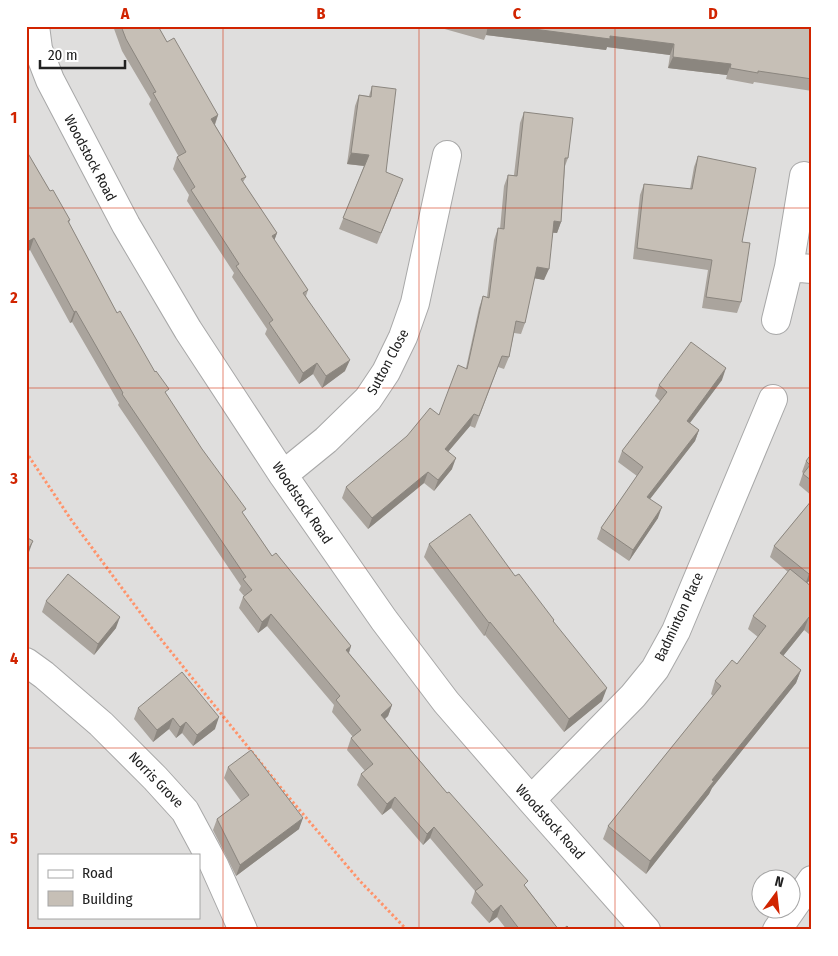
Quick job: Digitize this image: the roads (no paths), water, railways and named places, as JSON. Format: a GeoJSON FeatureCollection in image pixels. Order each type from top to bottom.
{"type":"FeatureCollection","features":[{"type":"Feature","properties":{"kind":"street","name":"Woodstock Road"},"geometry":{"type":"LineString","coordinates":[[35,26],[38,49],[50,80],[126,225],[188,330],[283,475],[384,620],[435,687],[531,800],[646,930]]}},
{"type":"Feature","properties":{"kind":"street","name":"Sutton Close"},"geometry":{"type":"LineString","coordinates":[[283,475],[326,440],[368,400],[386,372],[403,338],[415,303],[447,155]]}},
{"type":"Feature","properties":{"kind":"street"},"geometry":{"type":"LineString","coordinates":[[776,320],[800,268],[804,176]]}},
{"type":"Feature","properties":{"kind":"street","name":"Badminton Place"},"geometry":{"type":"LineString","coordinates":[[531,800],[633,696],[655,669],[676,631],[773,399]]}},
{"type":"Feature","properties":{"kind":"street","name":"Norris Grove"},"geometry":{"type":"LineString","coordinates":[[26,662],[102,724],[185,811],[214,865],[243,930]]}},
{"type":"Feature","properties":{"kind":"street"},"geometry":{"type":"LineString","coordinates":[[777,930],[812,880]]}}]}
